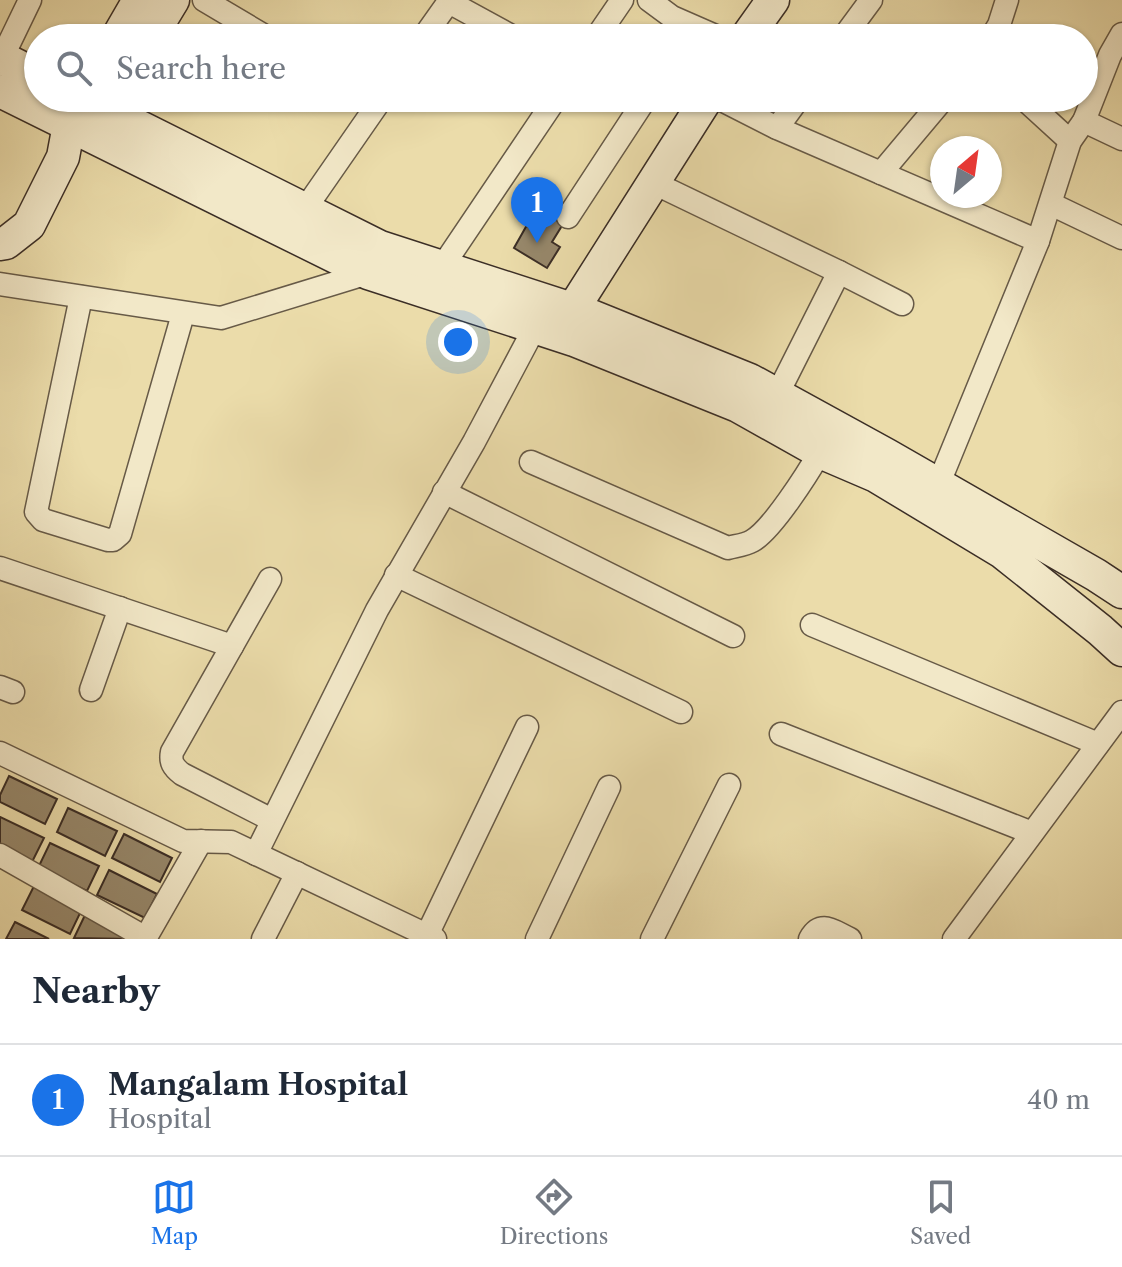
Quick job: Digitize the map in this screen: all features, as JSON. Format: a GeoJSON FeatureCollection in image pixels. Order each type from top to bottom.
{"type":"FeatureCollection","features":[{"type":"Feature","properties":{"kind":"main road"},"geometry":{"type":"LineString","coordinates":[[125,24],[139,0]]}},
{"type":"Feature","properties":{"kind":"main road"},"geometry":{"type":"LineString","coordinates":[[158,24],[173,0]]}},
{"type":"Feature","properties":{"kind":"main road"},"geometry":{"type":"LineString","coordinates":[[756,24],[773,0]]}},
{"type":"Feature","properties":{"kind":"main road"},"geometry":{"type":"LineString","coordinates":[[1,57],[24,69]]}},
{"type":"Feature","properties":{"kind":"main road"},"geometry":{"type":"LineString","coordinates":[[0,91],[24,96]]}},
{"type":"Feature","properties":{"kind":"main road"},"geometry":{"type":"LineString","coordinates":[[2,251],[29,225],[88,112]]}},
{"type":"Feature","properties":{"kind":"main road"},"geometry":{"type":"LineString","coordinates":[[95,112],[368,273],[750,380],[934,496],[1122,650]]}},
{"type":"Feature","properties":{"kind":"main road"},"geometry":{"type":"LineString","coordinates":[[96,112],[380,247],[442,267],[556,324],[738,406],[820,452],[934,496],[1096,575],[1122,592]]}},
{"type":"Feature","properties":{"kind":"main road"},"geometry":{"type":"LineString","coordinates":[[556,324],[654,183],[698,112]]}},
{"type":"Feature","properties":{"kind":"street"},"geometry":{"type":"LineString","coordinates":[[1,57],[30,0]]}},
{"type":"Feature","properties":{"kind":"street"},"geometry":{"type":"LineString","coordinates":[[204,0],[244,24]]}},
{"type":"Feature","properties":{"kind":"street"},"geometry":{"type":"LineString","coordinates":[[606,24],[622,0]]}},
{"type":"Feature","properties":{"kind":"street"},"geometry":{"type":"LineString","coordinates":[[649,0],[680,24]]}},
{"type":"Feature","properties":{"kind":"street"},"geometry":{"type":"LineString","coordinates":[[853,24],[871,0]]}},
{"type":"Feature","properties":{"kind":"street"},"geometry":{"type":"LineString","coordinates":[[999,24],[1007,0]]}},
{"type":"Feature","properties":{"kind":"street"},"geometry":{"type":"LineString","coordinates":[[433,24],[449,1],[490,24]]}},
{"type":"Feature","properties":{"kind":"street"},"geometry":{"type":"LineString","coordinates":[[1098,85],[1122,34]]}},
{"type":"Feature","properties":{"kind":"street"},"geometry":{"type":"LineString","coordinates":[[305,209],[372,112]]}},
{"type":"Feature","properties":{"kind":"street"},"geometry":{"type":"LineString","coordinates":[[442,267],[547,112]]}},
{"type":"Feature","properties":{"kind":"street"},"geometry":{"type":"LineString","coordinates":[[568,217],[637,112]]}},
{"type":"Feature","properties":{"kind":"street"},"geometry":{"type":"LineString","coordinates":[[746,112],[1038,241]]}},
{"type":"Feature","properties":{"kind":"street"},"geometry":{"type":"LineString","coordinates":[[777,128],[789,112]]}},
{"type":"Feature","properties":{"kind":"street"},"geometry":{"type":"LineString","coordinates":[[881,173],[932,112]]}},
{"type":"Feature","properties":{"kind":"street"},"geometry":{"type":"LineString","coordinates":[[1038,112],[1070,141]]}},
{"type":"Feature","properties":{"kind":"street"},"geometry":{"type":"LineString","coordinates":[[934,496],[1038,241],[1070,141],[1088,112]]}},
{"type":"Feature","properties":{"kind":"street"},"geometry":{"type":"LineString","coordinates":[[1084,121],[1122,139]]}},
{"type":"Feature","properties":{"kind":"street"},"geometry":{"type":"LineString","coordinates":[[654,183],[902,304]]}},
{"type":"Feature","properties":{"kind":"street"},"geometry":{"type":"LineString","coordinates":[[1051,204],[1122,238]]}},
{"type":"Feature","properties":{"kind":"street"},"geometry":{"type":"LineString","coordinates":[[777,395],[839,272]]}},
{"type":"Feature","properties":{"kind":"street"},"geometry":{"type":"LineString","coordinates":[[0,284],[213,318],[229,317],[368,273]]}},
{"type":"Feature","properties":{"kind":"street"},"geometry":{"type":"LineString","coordinates":[[81,297],[36,512],[43,520],[108,540],[120,534],[183,314]]}},
{"type":"Feature","properties":{"kind":"street"},"geometry":{"type":"LineString","coordinates":[[256,854],[396,575],[474,442],[556,324]]}},
{"type":"Feature","properties":{"kind":"street"},"geometry":{"type":"LineString","coordinates":[[531,462],[728,548],[751,542],[763,533],[804,480],[820,452]]}},
{"type":"Feature","properties":{"kind":"street"},"geometry":{"type":"LineString","coordinates":[[444,492],[733,636]]}},
{"type":"Feature","properties":{"kind":"street"},"geometry":{"type":"LineString","coordinates":[[0,568],[232,646]]}},
{"type":"Feature","properties":{"kind":"street"},"geometry":{"type":"LineString","coordinates":[[396,575],[681,712]]}},
{"type":"Feature","properties":{"kind":"street"},"geometry":{"type":"LineString","coordinates":[[270,579],[172,752],[170,761],[182,774],[272,820]]}},
{"type":"Feature","properties":{"kind":"street"},"geometry":{"type":"LineString","coordinates":[[91,690],[120,608]]}},
{"type":"Feature","properties":{"kind":"street"},"geometry":{"type":"LineString","coordinates":[[812,625],[1098,744]]}},
{"type":"Feature","properties":{"kind":"street"},"geometry":{"type":"LineString","coordinates":[[954,939],[1122,712]]}},
{"type":"Feature","properties":{"kind":"street"},"geometry":{"type":"LineString","coordinates":[[0,753],[183,841],[231,842],[431,937],[527,727]]}},
{"type":"Feature","properties":{"kind":"street"},"geometry":{"type":"LineString","coordinates":[[781,734],[1032,833]]}},
{"type":"Feature","properties":{"kind":"street"},"geometry":{"type":"LineString","coordinates":[[652,939],[729,785]]}},
{"type":"Feature","properties":{"kind":"street"},"geometry":{"type":"LineString","coordinates":[[537,939],[609,787]]}},
{"type":"Feature","properties":{"kind":"street"},"geometry":{"type":"LineString","coordinates":[[0,855],[146,938],[201,841]]}},
{"type":"Feature","properties":{"kind":"street"},"geometry":{"type":"LineString","coordinates":[[263,939],[297,873]]}},
{"type":"Feature","properties":{"kind":"street"},"geometry":{"type":"LineString","coordinates":[[810,939],[815,931],[825,928],[850,939]]}},
{"type":"Feature","properties":{"kind":"building"},"geometry":{"type":"Polygon","coordinates":[[[536,209],[563,224],[552,242],[560,247],[547,268],[514,248],[536,209]]]}},
{"type":"Feature","properties":{"kind":"building"},"geometry":{"type":"Polygon","coordinates":[[[9,776],[57,799],[45,824],[0,802],[9,776]]]}},
{"type":"Feature","properties":{"kind":"building"},"geometry":{"type":"Polygon","coordinates":[[[68,808],[117,831],[105,856],[57,832],[68,808]]]}},
{"type":"Feature","properties":{"kind":"building"},"geometry":{"type":"Polygon","coordinates":[[[0,817],[44,838],[32,862],[0,847],[0,817]]]}},
{"type":"Feature","properties":{"kind":"building"},"geometry":{"type":"Polygon","coordinates":[[[124,834],[172,858],[160,882],[112,858],[124,834]]]}},
{"type":"Feature","properties":{"kind":"building"},"geometry":{"type":"Polygon","coordinates":[[[50,843],[99,866],[87,891],[38,868],[50,843]]]}},
{"type":"Feature","properties":{"kind":"building"},"geometry":{"type":"Polygon","coordinates":[[[109,870],[157,894],[145,918],[97,895],[109,870]]]}},
{"type":"Feature","properties":{"kind":"building"},"geometry":{"type":"Polygon","coordinates":[[[34,886],[82,909],[70,934],[22,910],[34,886]]]}},
{"type":"Feature","properties":{"kind":"building"},"geometry":{"type":"Polygon","coordinates":[[[86,913],[133,939],[74,938],[86,913]]]}},
{"type":"Feature","properties":{"kind":"building"},"geometry":{"type":"Polygon","coordinates":[[[15,922],[49,939],[6,939],[15,922]]]}},
{"type":"Feature","properties":{"kind":"place","name":"Mangalam Hospital"},"geometry":{"type":"Point","coordinates":[537,243]}}]}
